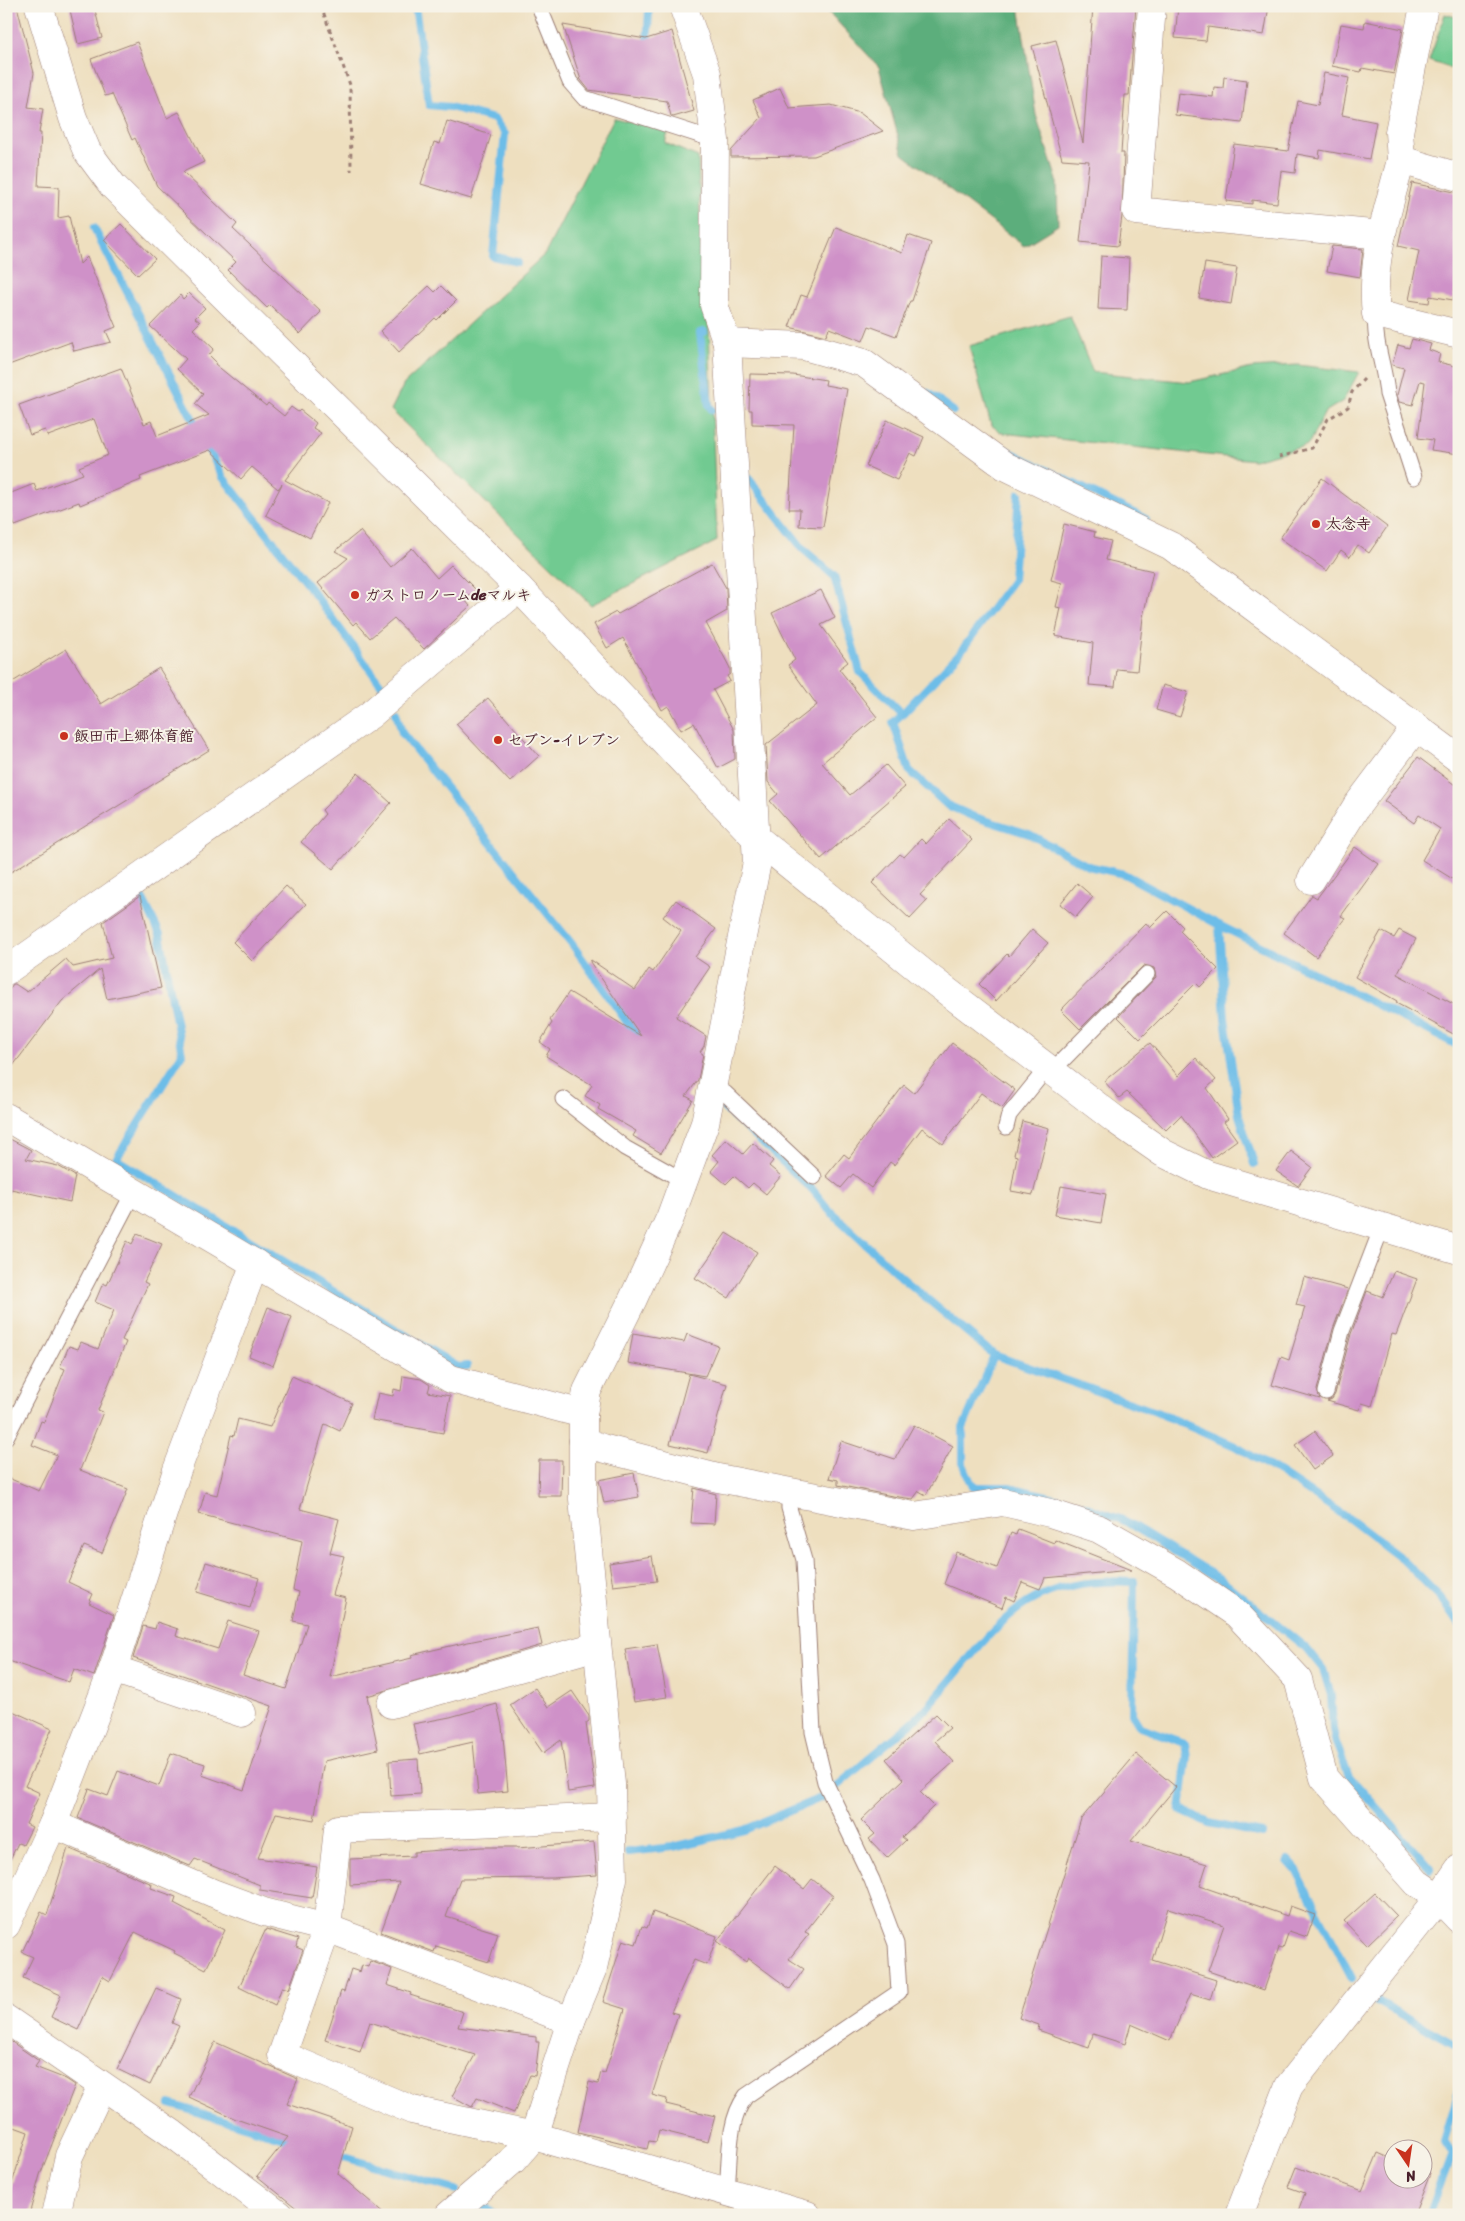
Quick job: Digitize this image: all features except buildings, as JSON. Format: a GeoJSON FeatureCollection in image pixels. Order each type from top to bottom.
{"type":"FeatureCollection","features":[{"type":"Feature","properties":{"kind":"street"},"geometry":{"type":"LineString","coordinates":[[39,6],[73,118],[88,150],[113,186],[519,588],[755,837],[927,976],[1117,1121],[1163,1153],[1208,1175],[1459,1250]]}},
{"type":"Feature","properties":{"kind":"street"},"geometry":{"type":"LineString","coordinates":[[450,2215],[513,2160],[534,2136],[571,2021],[593,1968],[613,1879],[612,1816],[611,1784],[583,1499],[583,1414],[587,1391],[633,1299],[670,1218],[705,1123],[757,862],[727,343],[714,305],[715,140],[707,74],[683,6]]}},
{"type":"Feature","properties":{"kind":"street"},"geometry":{"type":"LineString","coordinates":[[1152,6],[1136,211],[1382,236]]}},
{"type":"Feature","properties":{"kind":"street"},"geometry":{"type":"LineString","coordinates":[[1424,6],[1399,132],[1401,160],[1382,236],[1373,292],[1376,314],[1459,334]]}},
{"type":"Feature","properties":{"kind":"street"},"geometry":{"type":"LineString","coordinates":[[1401,160],[1459,177]]}},
{"type":"Feature","properties":{"kind":"street"},"geometry":{"type":"LineString","coordinates":[[727,343],[804,346],[864,362],[1005,466],[1171,546],[1459,759]]}},
{"type":"Feature","properties":{"kind":"street"},"geometry":{"type":"LineString","coordinates":[[6,971],[370,715],[519,588]]}},
{"type":"Feature","properties":{"kind":"street"},"geometry":{"type":"LineString","coordinates":[[1312,880],[1356,807],[1416,727]]}},
{"type":"Feature","properties":{"kind":"street"},"geometry":{"type":"LineString","coordinates":[[6,1117],[452,1378],[583,1414]]}},
{"type":"Feature","properties":{"kind":"street"},"geometry":{"type":"LineString","coordinates":[[6,1925],[53,1824],[113,1669],[177,1470],[255,1263]]}},
{"type":"Feature","properties":{"kind":"street"},"geometry":{"type":"LineString","coordinates":[[583,1441],[602,1448],[708,1475],[914,1516],[1003,1502],[1050,1513],[1099,1529],[1177,1573],[1236,1614],[1298,1680],[1324,1778],[1418,1883],[1439,1898],[1459,1919]]}},
{"type":"Feature","properties":{"kind":"street"},"geometry":{"type":"LineString","coordinates":[[391,1704],[597,1646]]}},
{"type":"Feature","properties":{"kind":"street"},"geometry":{"type":"LineString","coordinates":[[113,1669],[242,1714]]}},
{"type":"Feature","properties":{"kind":"street"},"geometry":{"type":"LineString","coordinates":[[612,1816],[338,1829],[327,1928],[282,2056],[412,2110],[534,2136],[807,2215]]}},
{"type":"Feature","properties":{"kind":"street"},"geometry":{"type":"LineString","coordinates":[[53,1824],[213,1893],[264,1912],[327,1928],[571,2021]]}},
{"type":"Feature","properties":{"kind":"street"},"geometry":{"type":"LineString","coordinates":[[1239,2215],[1289,2086],[1439,1898],[1459,1869]]}},
{"type":"Feature","properties":{"kind":"street"},"geometry":{"type":"LineString","coordinates":[[6,2019],[173,2134],[279,2215]]}},
{"type":"Feature","properties":{"kind":"street"},"geometry":{"type":"LineString","coordinates":[[56,2215],[68,2156],[102,2086]]}},
{"type":"Feature","properties":{"kind":"lane"},"geometry":{"type":"LineString","coordinates":[[539,6],[570,82],[584,98],[715,140]]}},
{"type":"Feature","properties":{"kind":"lane"},"geometry":{"type":"LineString","coordinates":[[1376,314],[1375,340],[1387,394],[1414,477]]}},
{"type":"Feature","properties":{"kind":"lane"},"geometry":{"type":"LineString","coordinates":[[1006,1127],[1009,1115],[1050,1069],[1147,974]]}},
{"type":"Feature","properties":{"kind":"lane"},"geometry":{"type":"LineString","coordinates":[[713,1085],[725,1093],[814,1177]]}},
{"type":"Feature","properties":{"kind":"lane"},"geometry":{"type":"LineString","coordinates":[[563,1099],[625,1148],[684,1181]]}},
{"type":"Feature","properties":{"kind":"lane"},"geometry":{"type":"LineString","coordinates":[[6,1437],[134,1191]]}},
{"type":"Feature","properties":{"kind":"lane"},"geometry":{"type":"LineString","coordinates":[[1326,1392],[1342,1331],[1382,1227]]}},
{"type":"Feature","properties":{"kind":"lane"},"geometry":{"type":"LineString","coordinates":[[727,2191],[733,2128],[739,2106],[746,2096],[900,1992],[896,1944],[872,1880],[825,1782],[812,1732],[804,1560],[789,1508],[789,1492]]}},
{"type":"Feature","properties":{"kind":"path"},"geometry":{"type":"LineString","coordinates":[[321,6],[350,86],[351,171]]}},
{"type":"Feature","properties":{"kind":"path"},"geometry":{"type":"LineString","coordinates":[[1279,457],[1312,448],[1328,419],[1348,407],[1352,392],[1380,362]]}},
{"type":"Feature","properties":{"kind":"green space"},"geometry":{"type":"Polygon","coordinates":[[[823,6],[1019,6],[1036,115],[1057,180],[1058,225],[1024,246],[903,154],[879,67],[823,6]]]}},
{"type":"Feature","properties":{"kind":"green space"},"geometry":{"type":"Polygon","coordinates":[[[1445,14],[1459,18],[1459,71],[1429,61],[1445,14]]]}},
{"type":"Feature","properties":{"kind":"green space"},"geometry":{"type":"Polygon","coordinates":[[[614,118],[669,130],[665,143],[698,157],[703,303],[709,326],[717,541],[591,605],[391,410],[404,384],[545,254],[614,118]]]}},
{"type":"Feature","properties":{"kind":"green space"},"geometry":{"type":"Polygon","coordinates":[[[1070,316],[1093,372],[1189,382],[1252,368],[1297,365],[1359,372],[1343,401],[1325,412],[1308,445],[1254,460],[1002,433],[991,425],[969,346],[1070,316]]]}},
{"type":"Feature","properties":{"kind":"waterway"},"geometry":{"type":"LineString","coordinates":[[415,6],[429,105],[450,107],[494,119],[505,134],[493,256],[517,262]]}},
{"type":"Feature","properties":{"kind":"waterway"},"geometry":{"type":"LineString","coordinates":[[647,47],[649,11]]}},
{"type":"Feature","properties":{"kind":"waterway"},"geometry":{"type":"LineString","coordinates":[[94,228],[198,429]]}},
{"type":"Feature","properties":{"kind":"waterway"},"geometry":{"type":"LineString","coordinates":[[704,332],[700,333],[709,405],[712,410]]}},
{"type":"Feature","properties":{"kind":"waterway"},"geometry":{"type":"LineString","coordinates":[[928,393],[953,411]]}},
{"type":"Feature","properties":{"kind":"waterway"},"geometry":{"type":"LineString","coordinates":[[205,441],[222,476],[316,596],[382,686]]}},
{"type":"Feature","properties":{"kind":"waterway"},"geometry":{"type":"LineString","coordinates":[[1002,448],[1146,519]]}},
{"type":"Feature","properties":{"kind":"waterway"},"geometry":{"type":"LineString","coordinates":[[749,479],[803,549],[834,576],[860,672],[902,714],[893,722],[909,770],[947,805],[972,816],[1029,834],[1088,866],[1124,874],[1219,925],[1459,1046]]}},
{"type":"Feature","properties":{"kind":"waterway"},"geometry":{"type":"LineString","coordinates":[[902,714],[959,654],[1013,580],[1019,494]]}},
{"type":"Feature","properties":{"kind":"waterway"},"geometry":{"type":"LineString","coordinates":[[396,712],[402,733],[572,944],[633,1031],[639,1036]]}},
{"type":"Feature","properties":{"kind":"waterway"},"geometry":{"type":"LineString","coordinates":[[143,899],[160,934],[182,1054],[116,1159],[458,1367],[467,1366]]}},
{"type":"Feature","properties":{"kind":"waterway"},"geometry":{"type":"LineString","coordinates":[[1219,925],[1225,1018],[1239,1115],[1254,1164]]}},
{"type":"Feature","properties":{"kind":"waterway"},"geometry":{"type":"LineString","coordinates":[[724,1108],[812,1189],[829,1210],[900,1276],[994,1355],[1156,1412],[1235,1446],[1279,1472],[1351,1520],[1401,1558],[1440,1597],[1459,1625]]}},
{"type":"Feature","properties":{"kind":"waterway"},"geometry":{"type":"LineString","coordinates":[[994,1355],[963,1428],[963,1464],[973,1487],[1009,1487],[1076,1503],[1125,1521],[1220,1579],[1306,1648],[1323,1669],[1331,1695],[1333,1729],[1336,1743],[1349,1776],[1430,1869]]}},
{"type":"Feature","properties":{"kind":"waterway"},"geometry":{"type":"LineString","coordinates":[[837,1786],[920,1715],[989,1635],[1010,1616],[1033,1600],[1060,1589],[1093,1582],[1134,1582],[1132,1714],[1140,1727],[1185,1743],[1187,1757],[1180,1810],[1209,1823],[1262,1834]]}},
{"type":"Feature","properties":{"kind":"waterway"},"geometry":{"type":"LineString","coordinates":[[628,1852],[673,1847],[744,1830],[823,1797]]}},
{"type":"Feature","properties":{"kind":"waterway"},"geometry":{"type":"LineString","coordinates":[[1288,1861],[1296,1870],[1352,1978]]}},
{"type":"Feature","properties":{"kind":"waterway"},"geometry":{"type":"LineString","coordinates":[[1377,1997],[1375,2000],[1459,2047]]}},
{"type":"Feature","properties":{"kind":"waterway"},"geometry":{"type":"LineString","coordinates":[[1429,2215],[1452,2153],[1444,2141],[1459,2091]]}},
{"type":"Feature","properties":{"kind":"waterway"},"geometry":{"type":"LineString","coordinates":[[170,2104],[294,2141]]}},
{"type":"Feature","properties":{"kind":"waterway"},"geometry":{"type":"LineString","coordinates":[[334,2154],[456,2190]]}},
{"type":"Feature","properties":{"kind":"waterway"},"geometry":{"type":"LineString","coordinates":[[482,2205],[494,2215]]}},
{"type":"Feature","properties":{"kind":"place","name":"太念寺"},"geometry":{"type":"Point","coordinates":[1316,524]}},
{"type":"Feature","properties":{"kind":"place","name":"ガストロノームdeマルキ"},"geometry":{"type":"Point","coordinates":[355,595]}},
{"type":"Feature","properties":{"kind":"place","name":"飯田市上郷体育館"},"geometry":{"type":"Point","coordinates":[64,736]}},
{"type":"Feature","properties":{"kind":"place","name":"セブン-イレブン"},"geometry":{"type":"Point","coordinates":[498,740]}}]}
